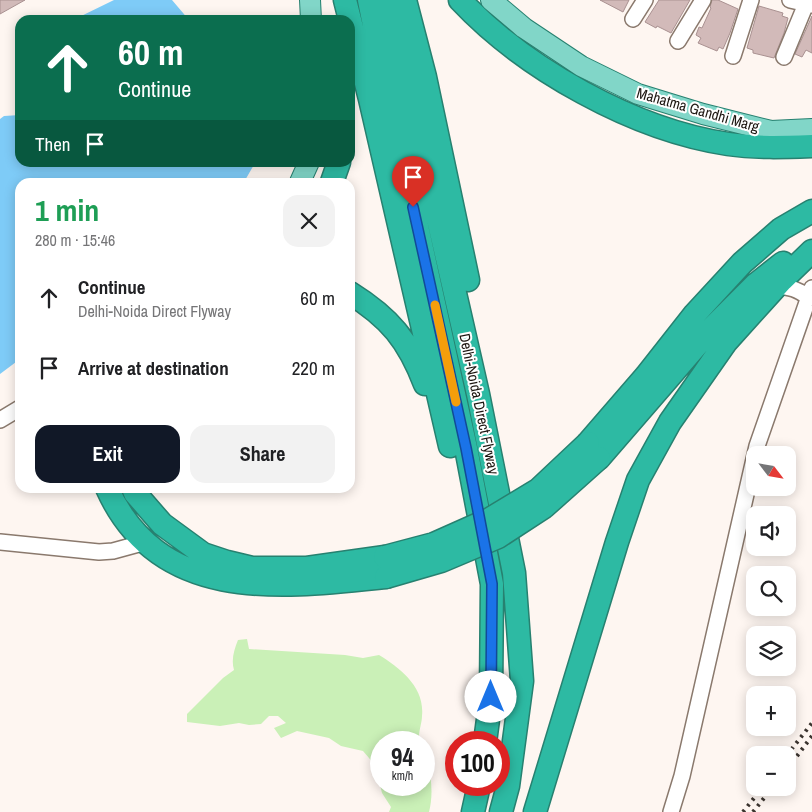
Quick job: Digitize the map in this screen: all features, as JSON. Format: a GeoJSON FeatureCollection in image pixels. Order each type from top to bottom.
{"type":"FeatureCollection","features":[{"type":"Feature","properties":{"kind":"highway"},"geometry":{"type":"LineString","coordinates":[[336,0],[338,15]]}},
{"type":"Feature","properties":{"kind":"highway"},"geometry":{"type":"LineString","coordinates":[[345,0],[349,15]]}},
{"type":"Feature","properties":{"kind":"highway","name":"Delhi-Noida Direct Flyway"},"geometry":{"type":"LineString","coordinates":[[369,0],[456,402],[492,584]]}},
{"type":"Feature","properties":{"kind":"highway","name":"Delhi-Noida Direct Flyway"},"geometry":{"type":"LineString","coordinates":[[388,0],[478,394],[514,573],[522,681],[508,786],[501,812]]}},
{"type":"Feature","properties":{"kind":"highway"},"geometry":{"type":"LineString","coordinates":[[405,0],[425,77],[499,427],[498,491]]}},
{"type":"Feature","properties":{"kind":"highway"},"geometry":{"type":"LineString","coordinates":[[460,0],[473,14],[509,44],[565,82],[610,106],[655,125],[727,144],[764,147],[812,146]]}},
{"type":"Feature","properties":{"kind":"highway"},"geometry":{"type":"LineString","coordinates":[[355,40],[456,474]]}},
{"type":"Feature","properties":{"kind":"highway"},"geometry":{"type":"LineString","coordinates":[[594,451],[646,376],[694,315],[742,263],[781,229],[812,211]]}},
{"type":"Feature","properties":{"kind":"highway"},"geometry":{"type":"LineString","coordinates":[[110,493],[130,527],[158,553],[178,566],[210,577],[230,581],[294,584],[341,582],[385,567],[490,519],[538,490],[594,451],[755,285],[812,241]]}},
{"type":"Feature","properties":{"kind":"highway"},"geometry":{"type":"LineString","coordinates":[[535,812],[616,542],[638,480],[670,422],[726,342],[776,286],[812,251]]}},
{"type":"Feature","properties":{"kind":"highway"},"geometry":{"type":"LineString","coordinates":[[355,296],[396,329],[414,357],[456,474],[492,584],[491,697],[486,731]]}},
{"type":"Feature","properties":{"kind":"highway"},"geometry":{"type":"LineString","coordinates":[[135,493],[162,524],[203,554],[227,562],[252,568],[385,567]]}},
{"type":"Feature","properties":{"kind":"highway"},"geometry":{"type":"LineString","coordinates":[[473,812],[477,796]]}},
{"type":"Feature","properties":{"kind":"main road"},"geometry":{"type":"LineString","coordinates":[[310,0],[311,15]]}},
{"type":"Feature","properties":{"kind":"main road","name":"Mahatma Gandhi Marg"},"geometry":{"type":"LineString","coordinates":[[491,0],[524,28],[581,66],[638,94],[703,114],[771,131],[812,129]]}},
{"type":"Feature","properties":{"kind":"street"},"geometry":{"type":"LineString","coordinates":[[633,20],[645,0]]}},
{"type":"Feature","properties":{"kind":"street"},"geometry":{"type":"LineString","coordinates":[[678,41],[703,0]]}},
{"type":"Feature","properties":{"kind":"street"},"geometry":{"type":"LineString","coordinates":[[734,56],[751,0]]}},
{"type":"Feature","properties":{"kind":"street"},"geometry":{"type":"LineString","coordinates":[[784,57],[808,3],[790,0]]}},
{"type":"Feature","properties":{"kind":"street"},"geometry":{"type":"LineString","coordinates":[[671,812],[682,776],[757,446],[810,293],[791,287],[776,286]]}},
{"type":"Feature","properties":{"kind":"street"},"geometry":{"type":"LineString","coordinates":[[0,420],[15,411]]}},
{"type":"Feature","properties":{"kind":"street"},"geometry":{"type":"LineString","coordinates":[[0,542],[99,552],[113,551],[146,542]]}},
{"type":"Feature","properties":{"kind":"green space"},"geometry":{"type":"Polygon","coordinates":[[[247,639],[249,649],[345,655],[363,658],[379,655],[403,672],[420,696],[422,716],[420,731],[370,731],[370,759],[363,751],[341,746],[329,738],[297,731],[281,738],[274,728],[286,723],[278,716],[269,716],[261,724],[249,725],[239,723],[220,726],[187,722],[187,714],[223,678],[234,670],[233,655],[238,640],[247,639]]]}},
{"type":"Feature","properties":{"kind":"green space"},"geometry":{"type":"Polygon","coordinates":[[[384,796],[431,796],[429,812],[389,812],[391,807],[384,796]]]}},
{"type":"Feature","properties":{"kind":"water"},"geometry":{"type":"Polygon","coordinates":[[[114,0],[172,0],[185,15],[83,15],[114,0]]]}},
{"type":"Feature","properties":{"kind":"water"},"geometry":{"type":"Polygon","coordinates":[[[15,115],[15,167],[253,167],[246,178],[15,178],[15,363],[0,374],[0,119],[4,116],[15,115]]]}},
{"type":"Feature","properties":{"kind":"building"},"geometry":{"type":"Polygon","coordinates":[[[0,0],[25,0],[0,14],[0,0]]]}},
{"type":"Feature","properties":{"kind":"building"},"geometry":{"type":"Polygon","coordinates":[[[600,0],[629,0],[623,12],[600,0]]]}},
{"type":"Feature","properties":{"kind":"building"},"geometry":{"type":"Polygon","coordinates":[[[659,0],[690,0],[671,33],[645,22],[659,0]]]}},
{"type":"Feature","properties":{"kind":"building"},"geometry":{"type":"Polygon","coordinates":[[[712,0],[718,0],[738,9],[723,49],[719,47],[717,51],[698,43],[701,38],[696,35],[699,27],[702,28],[711,8],[712,0]]]}},
{"type":"Feature","properties":{"kind":"building"},"geometry":{"type":"Polygon","coordinates":[[[759,6],[783,13],[782,16],[788,18],[774,58],[753,53],[753,50],[747,48],[759,6]]]}},
{"type":"Feature","properties":{"kind":"building"},"geometry":{"type":"Polygon","coordinates":[[[812,16],[812,53],[806,50],[802,57],[795,54],[812,16]]]}},
{"type":"Feature","properties":{"kind":"railway"},"geometry":{"type":"LineString","coordinates":[[794,746],[812,723]]}},
{"type":"Feature","properties":{"kind":"railway"},"geometry":{"type":"LineString","coordinates":[[796,757],[812,736]]}},
{"type":"Feature","properties":{"kind":"railway"},"geometry":{"type":"LineString","coordinates":[[743,812],[756,796]]}},
{"type":"Feature","properties":{"kind":"railway"},"geometry":{"type":"LineString","coordinates":[[753,812],[766,796]]}},
{"type":"Feature","properties":{"kind":"slow traffic"},"geometry":{"type":"LineString","coordinates":[[435,305],[456,402]]}},
{"type":"Feature","properties":{"kind":"route"},"geometry":{"type":"LineString","coordinates":[[413,207],[466,448],[492,584],[491,697]]}}]}
